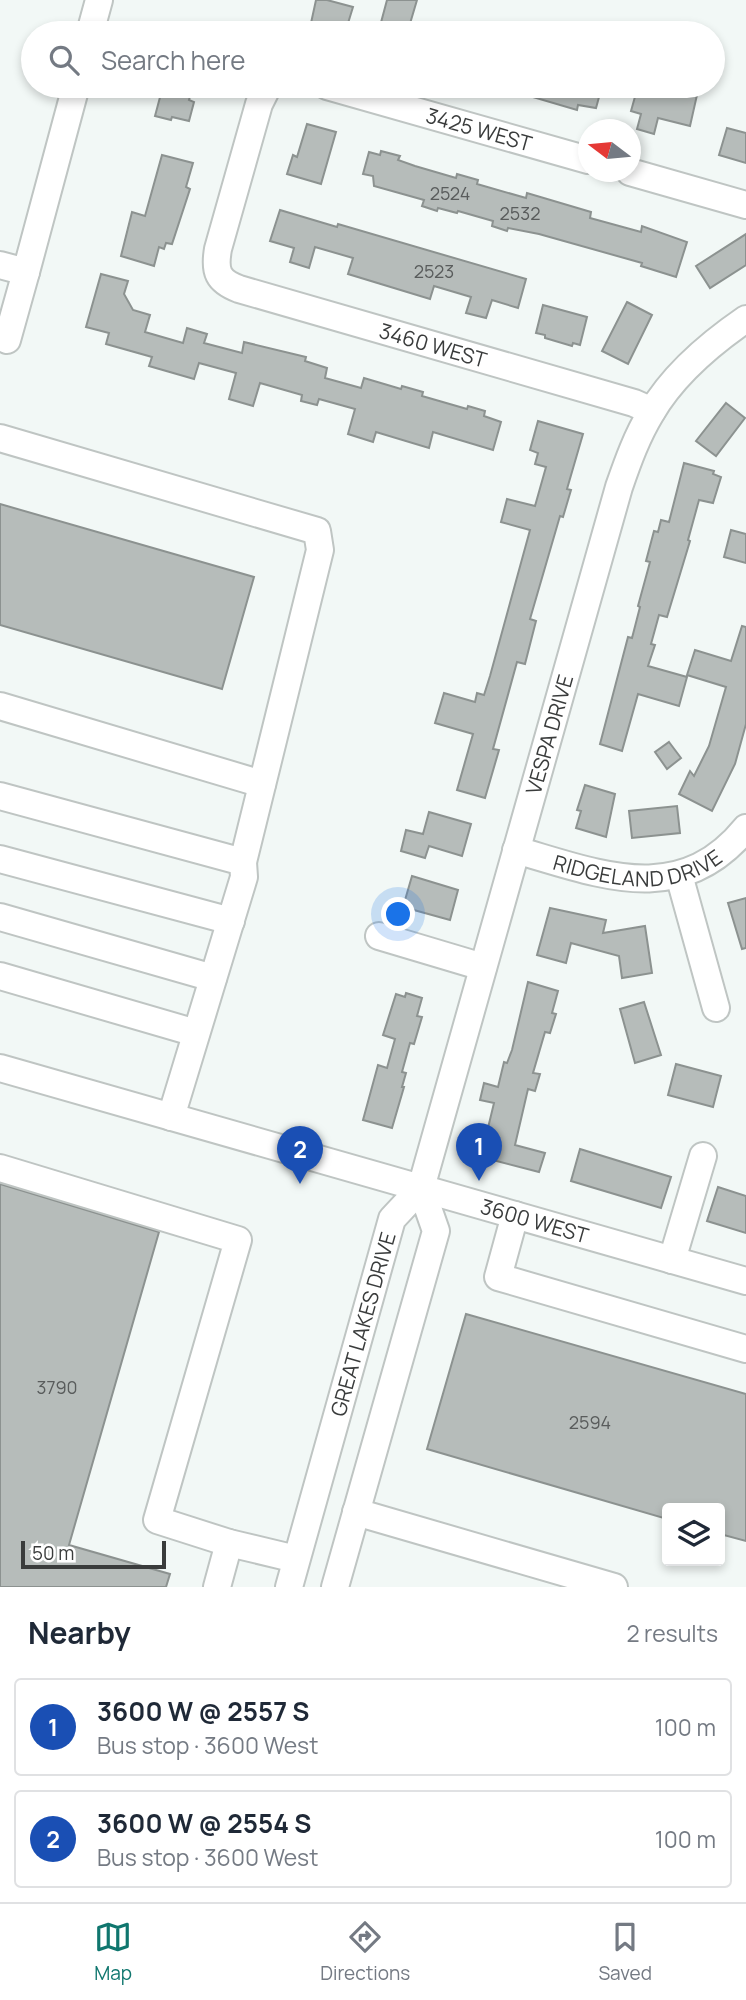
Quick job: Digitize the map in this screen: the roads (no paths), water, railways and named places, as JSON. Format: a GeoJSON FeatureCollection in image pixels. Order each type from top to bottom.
{"type":"FeatureCollection","features":[{"type":"Feature","properties":{"kind":"street"},"geometry":{"type":"LineString","coordinates":[[93,21],[99,0]]}},
{"type":"Feature","properties":{"kind":"street"},"geometry":{"type":"LineString","coordinates":[[12,342],[26,272],[73,98]]}},
{"type":"Feature","properties":{"kind":"street","name":"3460 WEST"},"geometry":{"type":"LineString","coordinates":[[262,98],[218,249],[217,275],[223,281],[239,289],[634,403],[652,411]]}},
{"type":"Feature","properties":{"kind":"street","name":"3425 WEST"},"geometry":{"type":"LineString","coordinates":[[369,98],[578,157]]}},
{"type":"Feature","properties":{"kind":"street"},"geometry":{"type":"LineString","coordinates":[[641,175],[746,205]]}},
{"type":"Feature","properties":{"kind":"street"},"geometry":{"type":"LineString","coordinates":[[0,265],[26,272]]}},
{"type":"Feature","properties":{"kind":"street","name":"VESPA DRIVE"},"geometry":{"type":"LineString","coordinates":[[421,1188],[619,487],[635,443],[652,411],[700,355],[746,318]]}},
{"type":"Feature","properties":{"kind":"street"},"geometry":{"type":"LineString","coordinates":[[0,438],[317,531],[320,550],[243,862],[244,877],[171,1117]]}},
{"type":"Feature","properties":{"kind":"street"},"geometry":{"type":"LineString","coordinates":[[0,706],[262,784]]}},
{"type":"Feature","properties":{"kind":"street"},"geometry":{"type":"LineString","coordinates":[[0,796],[243,862]]}},
{"type":"Feature","properties":{"kind":"street","name":"RIDGELAND DRIVE"},"geometry":{"type":"LineString","coordinates":[[516,850],[617,877],[639,880],[678,875],[708,862],[738,838],[746,828]]}},
{"type":"Feature","properties":{"kind":"street"},"geometry":{"type":"LineString","coordinates":[[0,859],[231,921]]}},
{"type":"Feature","properties":{"kind":"street"},"geometry":{"type":"LineString","coordinates":[[678,875],[716,1008]]}},
{"type":"Feature","properties":{"kind":"street"},"geometry":{"type":"LineString","coordinates":[[0,916],[213,978]]}},
{"type":"Feature","properties":{"kind":"street"},"geometry":{"type":"LineString","coordinates":[[379,936],[483,967]]}},
{"type":"Feature","properties":{"kind":"street"},"geometry":{"type":"LineString","coordinates":[[0,976],[197,1033]]}},
{"type":"Feature","properties":{"kind":"street","name":"3600 WEST"},"geometry":{"type":"LineString","coordinates":[[0,1068],[746,1281]]}},
{"type":"Feature","properties":{"kind":"street"},"geometry":{"type":"LineString","coordinates":[[672,1260],[703,1156]]}},
{"type":"Feature","properties":{"kind":"street"},"geometry":{"type":"LineString","coordinates":[[0,1168],[238,1240],[157,1520],[229,1543],[296,1559]]}},
{"type":"Feature","properties":{"kind":"street"},"geometry":{"type":"LineString","coordinates":[[335,1587],[436,1231],[421,1188]]}},
{"type":"Feature","properties":{"kind":"street","name":"GREAT LAKES DRIVE"},"geometry":{"type":"LineString","coordinates":[[289,1587],[392,1219],[421,1188]]}},
{"type":"Feature","properties":{"kind":"street"},"geometry":{"type":"LineString","coordinates":[[515,1215],[498,1276],[746,1349]]}},
{"type":"Feature","properties":{"kind":"street"},"geometry":{"type":"LineString","coordinates":[[356,1512],[614,1587]]}},
{"type":"Feature","properties":{"kind":"street"},"geometry":{"type":"LineString","coordinates":[[217,1587],[229,1543]]}},
{"type":"Feature","properties":{"kind":"place","name":"3600 W @ 2557 S"},"geometry":{"type":"Point","coordinates":[479,1181]}},
{"type":"Feature","properties":{"kind":"place","name":"3600 W @ 2554 S"},"geometry":{"type":"Point","coordinates":[300,1184]}}]}
